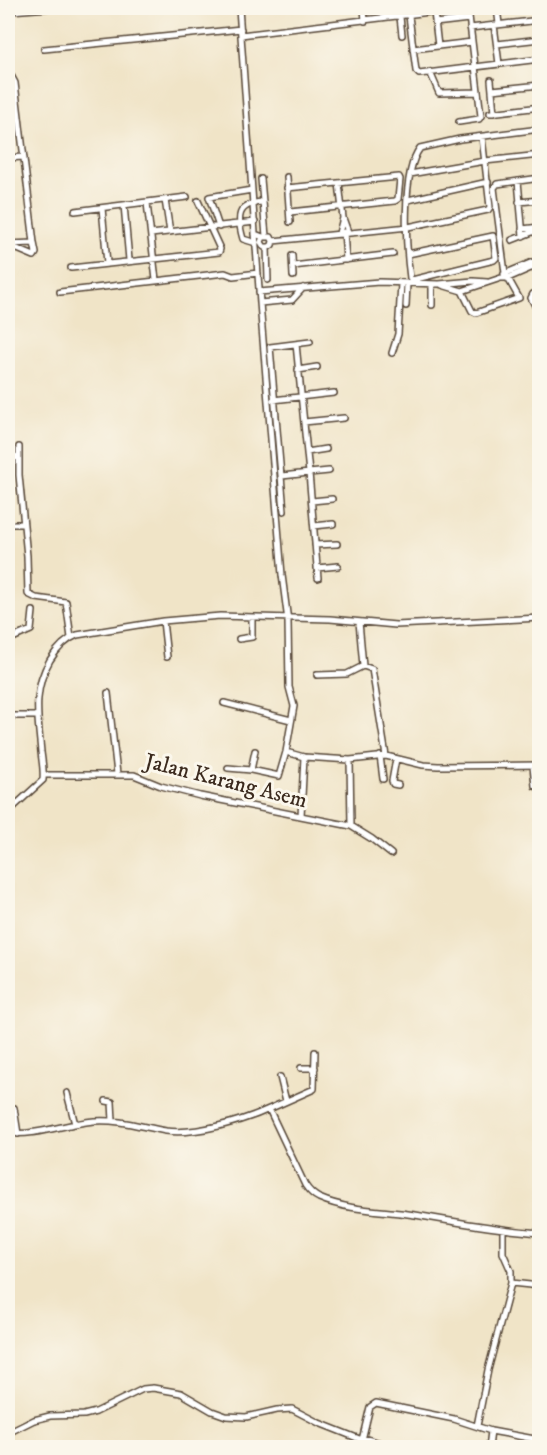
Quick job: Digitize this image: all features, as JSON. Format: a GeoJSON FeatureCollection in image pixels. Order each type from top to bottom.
{"type":"FeatureCollection","features":[{"type":"Feature","properties":{"kind":"street"},"geometry":{"type":"LineString","coordinates":[[10,11],[50,8]]}},
{"type":"Feature","properties":{"kind":"street"},"geometry":{"type":"LineString","coordinates":[[228,768],[279,776],[286,752],[294,706],[289,687],[287,618],[282,575],[271,400],[267,347],[259,292],[239,8]]}},
{"type":"Feature","properties":{"kind":"street"},"geometry":{"type":"LineString","coordinates":[[364,8],[365,21]]}},
{"type":"Feature","properties":{"kind":"street"},"geometry":{"type":"LineString","coordinates":[[399,8],[404,16],[417,73],[540,59]]}},
{"type":"Feature","properties":{"kind":"street"},"geometry":{"type":"LineString","coordinates":[[402,35],[404,16],[408,8]]}},
{"type":"Feature","properties":{"kind":"street"},"geometry":{"type":"LineString","coordinates":[[459,122],[481,117],[468,8]]}},
{"type":"Feature","properties":{"kind":"street"},"geometry":{"type":"LineString","coordinates":[[496,8],[496,44],[499,64]]}},
{"type":"Feature","properties":{"kind":"street"},"geometry":{"type":"LineString","coordinates":[[44,49],[365,21],[446,9],[447,21]]}},
{"type":"Feature","properties":{"kind":"street"},"geometry":{"type":"LineString","coordinates":[[434,12],[438,46]]}},
{"type":"Feature","properties":{"kind":"street"},"geometry":{"type":"LineString","coordinates":[[435,23],[469,19]]}},
{"type":"Feature","properties":{"kind":"street"},"geometry":{"type":"LineString","coordinates":[[470,28],[540,20]]}},
{"type":"Feature","properties":{"kind":"street"},"geometry":{"type":"LineString","coordinates":[[496,44],[540,39]]}},
{"type":"Feature","properties":{"kind":"street"},"geometry":{"type":"LineString","coordinates":[[413,49],[472,42]]}},
{"type":"Feature","properties":{"kind":"street"},"geometry":{"type":"LineString","coordinates":[[8,70],[15,87],[36,254],[34,256],[8,244]]}},
{"type":"Feature","properties":{"kind":"street"},"geometry":{"type":"LineString","coordinates":[[430,72],[439,93],[477,92]]}},
{"type":"Feature","properties":{"kind":"street"},"geometry":{"type":"LineString","coordinates":[[491,80],[492,113],[540,107]]}},
{"type":"Feature","properties":{"kind":"street"},"geometry":{"type":"LineString","coordinates":[[8,83],[15,87]]}},
{"type":"Feature","properties":{"kind":"street"},"geometry":{"type":"LineString","coordinates":[[492,90],[540,85]]}},
{"type":"Feature","properties":{"kind":"street"},"geometry":{"type":"LineString","coordinates":[[8,90],[15,87]]}},
{"type":"Feature","properties":{"kind":"street"},"geometry":{"type":"LineString","coordinates":[[408,254],[493,236],[496,258],[412,280],[409,278],[404,227],[410,174],[420,148],[460,139],[540,129]]}},
{"type":"Feature","properties":{"kind":"street"},"geometry":{"type":"LineString","coordinates":[[273,241],[404,227],[488,210],[490,207],[488,182],[482,137]]}},
{"type":"Feature","properties":{"kind":"street"},"geometry":{"type":"LineString","coordinates":[[410,174],[485,161],[540,155]]}},
{"type":"Feature","properties":{"kind":"street"},"geometry":{"type":"LineString","coordinates":[[8,158],[23,157]]}},
{"type":"Feature","properties":{"kind":"street"},"geometry":{"type":"LineString","coordinates":[[286,177],[291,222]]}},
{"type":"Feature","properties":{"kind":"street"},"geometry":{"type":"LineString","coordinates":[[287,188],[399,177],[400,179],[397,201],[290,212]]}},
{"type":"Feature","properties":{"kind":"street"},"geometry":{"type":"LineString","coordinates":[[462,291],[472,311],[476,313],[517,300],[518,296],[505,276],[494,188],[498,183],[540,178]]}},
{"type":"Feature","properties":{"kind":"street"},"geometry":{"type":"LineString","coordinates":[[261,179],[265,236],[261,242],[265,247],[268,280]]}},
{"type":"Feature","properties":{"kind":"street"},"geometry":{"type":"LineString","coordinates":[[518,181],[523,236]]}},
{"type":"Feature","properties":{"kind":"street"},"geometry":{"type":"LineString","coordinates":[[408,200],[488,182]]}},
{"type":"Feature","properties":{"kind":"street"},"geometry":{"type":"LineString","coordinates":[[339,183],[346,260]]}},
{"type":"Feature","properties":{"kind":"street"},"geometry":{"type":"LineString","coordinates":[[71,268],[153,257],[219,252],[209,196],[252,190]]}},
{"type":"Feature","properties":{"kind":"street"},"geometry":{"type":"LineString","coordinates":[[75,211],[187,197]]}},
{"type":"Feature","properties":{"kind":"street"},"geometry":{"type":"LineString","coordinates":[[165,200],[170,232]]}},
{"type":"Feature","properties":{"kind":"street"},"geometry":{"type":"LineString","coordinates":[[519,202],[540,200]]}},
{"type":"Feature","properties":{"kind":"street"},"geometry":{"type":"LineString","coordinates":[[198,201],[214,227]]}},
{"type":"Feature","properties":{"kind":"street"},"geometry":{"type":"LineString","coordinates":[[262,202],[253,202],[240,212],[243,239],[256,247],[271,246],[273,241]]}},
{"type":"Feature","properties":{"kind":"street"},"geometry":{"type":"LineString","coordinates":[[147,203],[156,280]]}},
{"type":"Feature","properties":{"kind":"street"},"geometry":{"type":"LineString","coordinates":[[124,206],[129,260]]}},
{"type":"Feature","properties":{"kind":"street"},"geometry":{"type":"LineString","coordinates":[[102,208],[107,263]]}},
{"type":"Feature","properties":{"kind":"street"},"geometry":{"type":"LineString","coordinates":[[343,218],[344,232]]}},
{"type":"Feature","properties":{"kind":"street"},"geometry":{"type":"LineString","coordinates":[[151,234],[255,222]]}},
{"type":"Feature","properties":{"kind":"street"},"geometry":{"type":"LineString","coordinates":[[522,229],[540,228]]}},
{"type":"Feature","properties":{"kind":"street"},"geometry":{"type":"LineString","coordinates":[[513,240],[540,228]]}},
{"type":"Feature","properties":{"kind":"street"},"geometry":{"type":"LineString","coordinates":[[255,234],[271,237],[273,241]]}},
{"type":"Feature","properties":{"kind":"street"},"geometry":{"type":"LineString","coordinates":[[8,244],[34,243]]}},
{"type":"Feature","properties":{"kind":"street"},"geometry":{"type":"LineString","coordinates":[[293,266],[393,254]]}},
{"type":"Feature","properties":{"kind":"street"},"geometry":{"type":"LineString","coordinates":[[292,256],[293,276]]}},
{"type":"Feature","properties":{"kind":"street"},"geometry":{"type":"LineString","coordinates":[[505,276],[540,258]]}},
{"type":"Feature","properties":{"kind":"street"},"geometry":{"type":"LineString","coordinates":[[435,284],[462,291],[540,264]]}},
{"type":"Feature","properties":{"kind":"street"},"geometry":{"type":"LineString","coordinates":[[60,292],[225,273],[233,276],[258,273]]}},
{"type":"Feature","properties":{"kind":"street"},"geometry":{"type":"LineString","coordinates":[[259,292],[379,282],[435,284],[487,282]]}},
{"type":"Feature","properties":{"kind":"street"},"geometry":{"type":"LineString","coordinates":[[404,284],[406,306]]}},
{"type":"Feature","properties":{"kind":"street"},"geometry":{"type":"LineString","coordinates":[[392,353],[398,333],[404,284]]}},
{"type":"Feature","properties":{"kind":"street"},"geometry":{"type":"LineString","coordinates":[[432,305],[435,284]]}},
{"type":"Feature","properties":{"kind":"street"},"geometry":{"type":"LineString","coordinates":[[260,303],[292,300],[303,288]]}},
{"type":"Feature","properties":{"kind":"street"},"geometry":{"type":"LineString","coordinates":[[540,291],[531,296],[540,315]]}},
{"type":"Feature","properties":{"kind":"street"},"geometry":{"type":"LineString","coordinates":[[267,347],[310,342]]}},
{"type":"Feature","properties":{"kind":"street"},"geometry":{"type":"LineString","coordinates":[[296,344],[318,578]]}},
{"type":"Feature","properties":{"kind":"street"},"geometry":{"type":"LineString","coordinates":[[298,370],[318,367]]}},
{"type":"Feature","properties":{"kind":"street"},"geometry":{"type":"LineString","coordinates":[[271,400],[333,393]]}},
{"type":"Feature","properties":{"kind":"street"},"geometry":{"type":"LineString","coordinates":[[271,400],[282,476],[284,511]]}},
{"type":"Feature","properties":{"kind":"street"},"geometry":{"type":"LineString","coordinates":[[304,422],[344,418]]}},
{"type":"Feature","properties":{"kind":"street"},"geometry":{"type":"LineString","coordinates":[[19,447],[28,594],[36,598],[66,602],[70,635]]}},
{"type":"Feature","properties":{"kind":"street"},"geometry":{"type":"LineString","coordinates":[[307,452],[326,450]]}},
{"type":"Feature","properties":{"kind":"street"},"geometry":{"type":"LineString","coordinates":[[8,458],[19,456]]}},
{"type":"Feature","properties":{"kind":"street"},"geometry":{"type":"LineString","coordinates":[[282,476],[329,471]]}},
{"type":"Feature","properties":{"kind":"street"},"geometry":{"type":"LineString","coordinates":[[312,501],[332,499]]}},
{"type":"Feature","properties":{"kind":"street"},"geometry":{"type":"LineString","coordinates":[[8,524],[23,524]]}},
{"type":"Feature","properties":{"kind":"street"},"geometry":{"type":"LineString","coordinates":[[314,526],[333,524]]}},
{"type":"Feature","properties":{"kind":"street"},"geometry":{"type":"LineString","coordinates":[[315,545],[337,544]]}},
{"type":"Feature","properties":{"kind":"street"},"geometry":{"type":"LineString","coordinates":[[317,568],[338,566]]}},
{"type":"Feature","properties":{"kind":"street"},"geometry":{"type":"LineString","coordinates":[[8,640],[31,630],[33,611]]}},
{"type":"Feature","properties":{"kind":"street"},"geometry":{"type":"LineString","coordinates":[[8,812],[39,785],[44,776],[34,716],[38,691],[47,665],[70,635],[164,621],[220,616],[396,625],[540,618]]}},
{"type":"Feature","properties":{"kind":"street"},"geometry":{"type":"LineString","coordinates":[[238,639],[252,637],[252,617]]}},
{"type":"Feature","properties":{"kind":"street"},"geometry":{"type":"LineString","coordinates":[[164,621],[167,657]]}},
{"type":"Feature","properties":{"kind":"street"},"geometry":{"type":"LineString","coordinates":[[359,622],[363,666]]}},
{"type":"Feature","properties":{"kind":"street"},"geometry":{"type":"LineString","coordinates":[[317,675],[346,674],[363,666],[373,671],[383,756],[383,779]]}},
{"type":"Feature","properties":{"kind":"street"},"geometry":{"type":"LineString","coordinates":[[108,693],[117,774]]}},
{"type":"Feature","properties":{"kind":"street"},"geometry":{"type":"LineString","coordinates":[[224,703],[291,720]]}},
{"type":"Feature","properties":{"kind":"street"},"geometry":{"type":"LineString","coordinates":[[8,716],[34,716]]}},
{"type":"Feature","properties":{"kind":"street"},"geometry":{"type":"LineString","coordinates":[[251,770],[255,751]]}},
{"type":"Feature","properties":{"kind":"street"},"geometry":{"type":"LineString","coordinates":[[286,752],[304,757],[350,760],[383,756],[438,766],[536,766],[535,788],[540,788]]}},
{"type":"Feature","properties":{"kind":"street"},"geometry":{"type":"LineString","coordinates":[[301,816],[304,757]]}},
{"type":"Feature","properties":{"kind":"street"},"geometry":{"type":"LineString","coordinates":[[396,759],[392,781],[393,784],[398,785]]}},
{"type":"Feature","properties":{"kind":"street"},"geometry":{"type":"LineString","coordinates":[[350,760],[351,826]]}},
{"type":"Feature","properties":{"kind":"street","name":"Jalan Karang Asem"},"geometry":{"type":"LineString","coordinates":[[44,776],[117,774],[137,776],[161,786],[200,796],[351,826],[390,854]]}},
{"type":"Feature","properties":{"kind":"street"},"geometry":{"type":"LineString","coordinates":[[8,1133],[18,1134],[95,1121],[113,1121],[165,1131],[187,1132],[248,1118],[314,1089],[315,1052]]}},
{"type":"Feature","properties":{"kind":"street"},"geometry":{"type":"LineString","coordinates":[[301,1068],[315,1068]]}},
{"type":"Feature","properties":{"kind":"street"},"geometry":{"type":"LineString","coordinates":[[280,1077],[286,1101]]}},
{"type":"Feature","properties":{"kind":"street"},"geometry":{"type":"LineString","coordinates":[[68,1093],[75,1124]]}},
{"type":"Feature","properties":{"kind":"street"},"geometry":{"type":"LineString","coordinates":[[106,1101],[112,1102],[113,1121]]}},
{"type":"Feature","properties":{"kind":"street"},"geometry":{"type":"LineString","coordinates":[[14,1108],[18,1134]]}},
{"type":"Feature","properties":{"kind":"street"},"geometry":{"type":"LineString","coordinates":[[269,1109],[306,1185],[312,1194],[319,1198],[361,1209],[540,1233]]}},
{"type":"Feature","properties":{"kind":"street"},"geometry":{"type":"LineString","coordinates":[[477,1425],[488,1370],[511,1283],[511,1270],[506,1262],[503,1229]]}},
{"type":"Feature","properties":{"kind":"street"},"geometry":{"type":"LineString","coordinates":[[511,1283],[540,1286]]}},
{"type":"Feature","properties":{"kind":"street"},"geometry":{"type":"LineString","coordinates":[[8,1433],[34,1420],[50,1416],[84,1415],[96,1412],[143,1389],[153,1388],[181,1393],[212,1412],[226,1416],[246,1417],[292,1409],[319,1423],[362,1439],[398,1448]]}},
{"type":"Feature","properties":{"kind":"street"},"geometry":{"type":"LineString","coordinates":[[363,1448],[362,1439],[370,1407],[376,1403],[454,1419],[491,1431],[538,1439],[539,1448]]}},
{"type":"Feature","properties":{"kind":"street"},"geometry":{"type":"LineString","coordinates":[[489,1448],[491,1431]]}}]}
